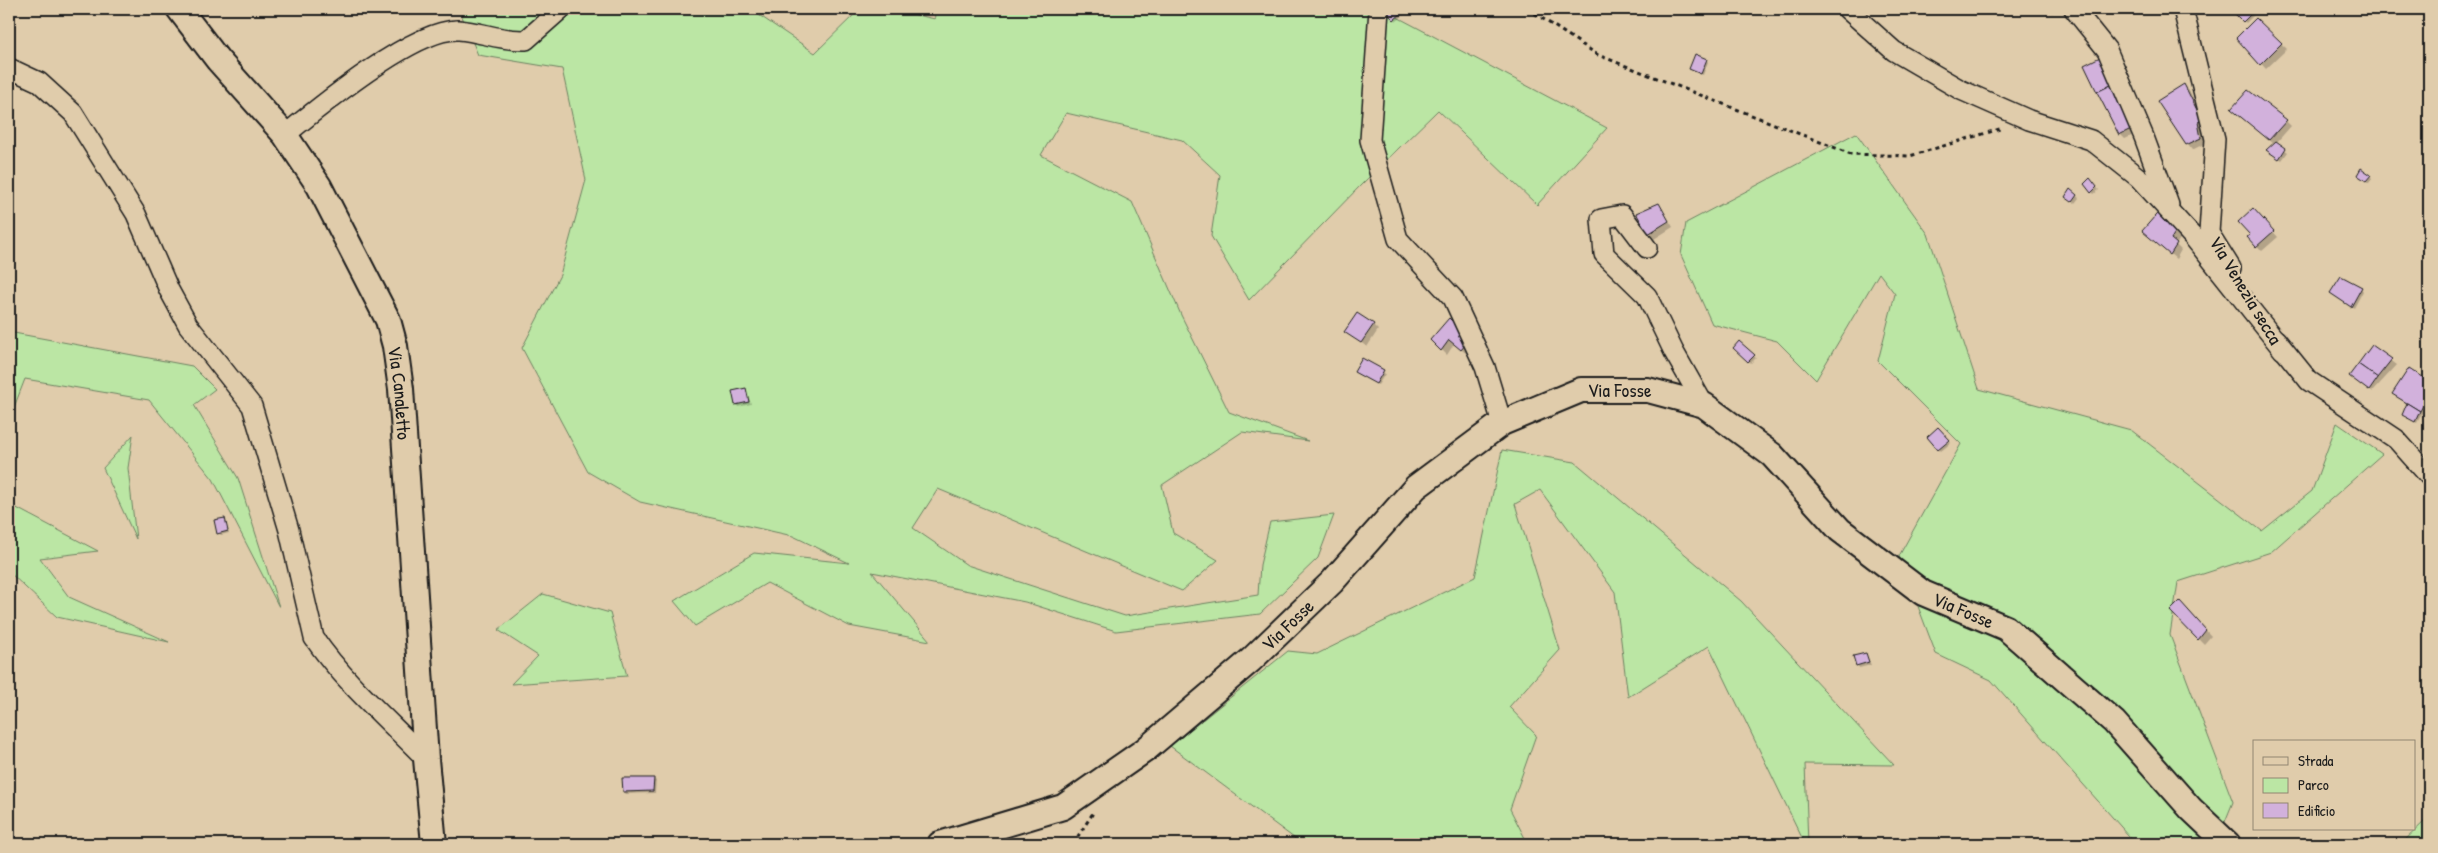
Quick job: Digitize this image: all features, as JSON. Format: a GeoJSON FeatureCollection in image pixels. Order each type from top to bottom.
{"type":"FeatureCollection","features":[{"type":"Feature","properties":{"kind":"street","name":"Via Canaletto"},"geometry":{"type":"LineString","coordinates":[[179,9],[218,60],[285,135],[319,186],[388,320],[395,346],[402,398],[426,759],[434,844]]}},
{"type":"Feature","properties":{"kind":"street"},"geometry":{"type":"LineString","coordinates":[[285,135],[324,104],[402,50],[440,32],[458,30],[509,41],[526,40],[561,9]]}},
{"type":"Feature","properties":{"kind":"street"},"geometry":{"type":"LineString","coordinates":[[1379,9],[1370,140],[1398,239],[1453,298],[1485,367],[1502,423]]}},
{"type":"Feature","properties":{"kind":"street"},"geometry":{"type":"LineString","coordinates":[[1848,9],[1894,51],[1961,90],[2029,120],[2091,140],[2139,178],[2172,213],[2194,238],[2282,350]]}},
{"type":"Feature","properties":{"kind":"street"},"geometry":{"type":"LineString","coordinates":[[2074,9],[2107,50],[2144,138],[2172,213]]}},
{"type":"Feature","properties":{"kind":"street","name":"Via Venezia secca"},"geometry":{"type":"LineString","coordinates":[[2182,9],[2215,139],[2210,233],[2282,350],[2309,382],[2396,439],[2429,476]]}},
{"type":"Feature","properties":{"kind":"street"},"geometry":{"type":"LineString","coordinates":[[9,68],[39,82],[56,95],[73,113],[94,144],[136,214],[169,290],[188,324],[252,406],[288,530],[314,638],[323,651],[379,713],[426,759]]}},
{"type":"Feature","properties":{"kind":"street"},"geometry":{"type":"LineString","coordinates":[[1647,248],[1622,215],[1601,219],[1604,254],[1647,296],[1674,352],[1704,405]]}},
{"type":"Feature","properties":{"kind":"street","name":"Via Fosse"},"geometry":{"type":"LineString","coordinates":[[940,844],[1063,807],[1146,750],[1251,660],[1332,582],[1416,487],[1502,423],[1581,390],[1648,390],[1704,405],[1772,455],[1840,530],[1923,593],[2006,628],[2114,722],[2191,810],[2228,844]]}},
{"type":"Feature","properties":{"kind":"path"},"geometry":{"type":"LineString","coordinates":[[1528,9],[1598,55],[1851,154],[1910,156],[2029,120]]}},
{"type":"Feature","properties":{"kind":"green space"},"geometry":{"type":"Polygon","coordinates":[[[459,9],[750,9],[815,53],[860,9],[890,9],[935,19],[934,9],[1382,9],[1607,128],[1537,205],[1438,110],[1362,184],[1249,300],[1211,236],[1220,175],[1182,140],[1066,113],[1041,155],[1132,202],[1181,315],[1229,412],[1308,441],[1242,432],[1162,485],[1173,533],[1218,560],[1182,591],[938,489],[913,528],[967,565],[1125,616],[1258,595],[1260,565],[1270,522],[1334,515],[1318,558],[1260,614],[1116,631],[1025,602],[872,572],[930,641],[849,626],[767,583],[695,626],[674,601],[754,553],[849,563],[793,536],[640,502],[588,472],[522,348],[560,275],[586,180],[562,69],[478,55],[459,9]]]}},
{"type":"Feature","properties":{"kind":"green space"},"geometry":{"type":"Polygon","coordinates":[[[1856,133],[1928,234],[1979,389],[2131,430],[2262,531],[2312,491],[2337,423],[2382,454],[2271,552],[2178,582],[2170,635],[2233,802],[2216,844],[2136,844],[1991,680],[1936,654],[1899,556],[1961,444],[1878,361],[1895,294],[1879,273],[1816,380],[1777,341],[1712,324],[1681,255],[1686,223],[1856,133]]]}},
{"type":"Feature","properties":{"kind":"green space"},"geometry":{"type":"Polygon","coordinates":[[[14,333],[192,366],[215,389],[194,405],[238,478],[279,607],[213,479],[149,400],[25,379],[9,420],[9,335],[14,333]]]}},
{"type":"Feature","properties":{"kind":"green space"},"geometry":{"type":"Polygon","coordinates":[[[133,435],[128,468],[136,539],[103,468],[133,435]]]}},
{"type":"Feature","properties":{"kind":"green space"},"geometry":{"type":"Polygon","coordinates":[[[1502,450],[1575,462],[1741,601],[1894,765],[1805,764],[1808,844],[1805,844],[1709,646],[1628,697],[1615,592],[1540,490],[1515,504],[1560,650],[1509,707],[1536,735],[1510,809],[1528,844],[1302,844],[1170,746],[1288,651],[1317,654],[1475,577],[1502,450]]]}},
{"type":"Feature","properties":{"kind":"green space"},"geometry":{"type":"Polygon","coordinates":[[[9,504],[98,551],[40,558],[69,597],[169,642],[57,617],[9,572],[9,504]]]}},
{"type":"Feature","properties":{"kind":"green space"},"geometry":{"type":"Polygon","coordinates":[[[543,594],[610,613],[627,676],[511,684],[538,656],[498,630],[543,594]]]}},
{"type":"Feature","properties":{"kind":"green space"},"geometry":{"type":"Polygon","coordinates":[[[2429,818],[2429,844],[2401,844],[2416,830],[2429,818]]]}},
{"type":"Feature","properties":{"kind":"building"},"geometry":{"type":"Polygon","coordinates":[[[1392,9],[1404,11],[1394,20],[1387,13],[1392,9]]]}},
{"type":"Feature","properties":{"kind":"building"},"geometry":{"type":"Polygon","coordinates":[[[2230,9],[2254,9],[2255,10],[2243,22],[2230,9]]]}},
{"type":"Feature","properties":{"kind":"building"},"geometry":{"type":"Polygon","coordinates":[[[2256,18],[2282,43],[2260,65],[2236,38],[2256,18]]]}},
{"type":"Feature","properties":{"kind":"building"},"geometry":{"type":"Polygon","coordinates":[[[1695,54],[1707,59],[1701,74],[1689,69],[1695,54]]]}},
{"type":"Feature","properties":{"kind":"building"},"geometry":{"type":"Polygon","coordinates":[[[2102,56],[2115,83],[2097,92],[2084,65],[2102,56]]]}},
{"type":"Feature","properties":{"kind":"building"},"geometry":{"type":"Polygon","coordinates":[[[2115,83],[2137,126],[2119,135],[2097,92],[2115,83]]]}},
{"type":"Feature","properties":{"kind":"building"},"geometry":{"type":"Polygon","coordinates":[[[2184,84],[2202,120],[2198,122],[2201,138],[2186,145],[2157,101],[2184,84]]]}},
{"type":"Feature","properties":{"kind":"building"},"geometry":{"type":"Polygon","coordinates":[[[2248,90],[2287,120],[2269,140],[2231,109],[2248,90]]]}},
{"type":"Feature","properties":{"kind":"building"},"geometry":{"type":"Polygon","coordinates":[[[2276,141],[2286,148],[2279,159],[2266,150],[2276,141]]]}},
{"type":"Feature","properties":{"kind":"building"},"geometry":{"type":"Polygon","coordinates":[[[2361,168],[2371,175],[2366,181],[2357,175],[2361,168]]]}},
{"type":"Feature","properties":{"kind":"building"},"geometry":{"type":"Polygon","coordinates":[[[2090,178],[2097,187],[2091,193],[2084,184],[2090,178]]]}},
{"type":"Feature","properties":{"kind":"building"},"geometry":{"type":"Polygon","coordinates":[[[2070,189],[2077,195],[2072,202],[2065,197],[2070,189]]]}},
{"type":"Feature","properties":{"kind":"building"},"geometry":{"type":"Polygon","coordinates":[[[1659,203],[1669,221],[1648,234],[1636,213],[1659,203]]]}},
{"type":"Feature","properties":{"kind":"building"},"geometry":{"type":"Polygon","coordinates":[[[2162,208],[2179,226],[2171,239],[2177,244],[2170,255],[2142,231],[2162,208]]]}},
{"type":"Feature","properties":{"kind":"building"},"geometry":{"type":"Polygon","coordinates":[[[2253,208],[2274,231],[2256,247],[2247,237],[2250,235],[2238,222],[2253,208]]]}},
{"type":"Feature","properties":{"kind":"building"},"geometry":{"type":"Polygon","coordinates":[[[2341,276],[2362,287],[2351,307],[2330,293],[2341,276]]]}},
{"type":"Feature","properties":{"kind":"building"},"geometry":{"type":"Polygon","coordinates":[[[1357,313],[1374,324],[1361,343],[1344,332],[1357,313]]]}},
{"type":"Feature","properties":{"kind":"building"},"geometry":{"type":"Polygon","coordinates":[[[1449,318],[1470,339],[1461,350],[1449,340],[1441,351],[1430,340],[1449,318]]]}},
{"type":"Feature","properties":{"kind":"building"},"geometry":{"type":"Polygon","coordinates":[[[1739,341],[1755,355],[1748,362],[1733,348],[1739,341]]]}},
{"type":"Feature","properties":{"kind":"building"},"geometry":{"type":"Polygon","coordinates":[[[2372,345],[2392,359],[2377,378],[2358,364],[2372,345]]]}},
{"type":"Feature","properties":{"kind":"building"},"geometry":{"type":"Polygon","coordinates":[[[1362,358],[1384,370],[1376,384],[1354,372],[1362,358]]]}},
{"type":"Feature","properties":{"kind":"building"},"geometry":{"type":"Polygon","coordinates":[[[2358,364],[2378,378],[2369,391],[2349,376],[2358,364]]]}},
{"type":"Feature","properties":{"kind":"building"},"geometry":{"type":"Polygon","coordinates":[[[2409,368],[2429,381],[2429,395],[2420,411],[2392,394],[2409,368]]]}},
{"type":"Feature","properties":{"kind":"building"},"geometry":{"type":"Polygon","coordinates":[[[746,388],[749,402],[735,405],[732,391],[746,388]]]}},
{"type":"Feature","properties":{"kind":"building"},"geometry":{"type":"Polygon","coordinates":[[[2407,403],[2420,411],[2415,422],[2402,415],[2407,403]]]}},
{"type":"Feature","properties":{"kind":"building"},"geometry":{"type":"Polygon","coordinates":[[[1938,427],[1950,440],[1938,450],[1927,437],[1938,427]]]}},
{"type":"Feature","properties":{"kind":"building"},"geometry":{"type":"Polygon","coordinates":[[[225,518],[228,531],[217,534],[214,520],[225,518]]]}},
{"type":"Feature","properties":{"kind":"building"},"geometry":{"type":"Polygon","coordinates":[[[2180,601],[2206,630],[2198,640],[2170,611],[2180,601]]]}},
{"type":"Feature","properties":{"kind":"building"},"geometry":{"type":"Polygon","coordinates":[[[1866,653],[1869,662],[1856,666],[1853,656],[1866,653]]]}},
{"type":"Feature","properties":{"kind":"building"},"geometry":{"type":"Polygon","coordinates":[[[622,778],[654,778],[653,791],[623,792],[622,778]]]}}]}
